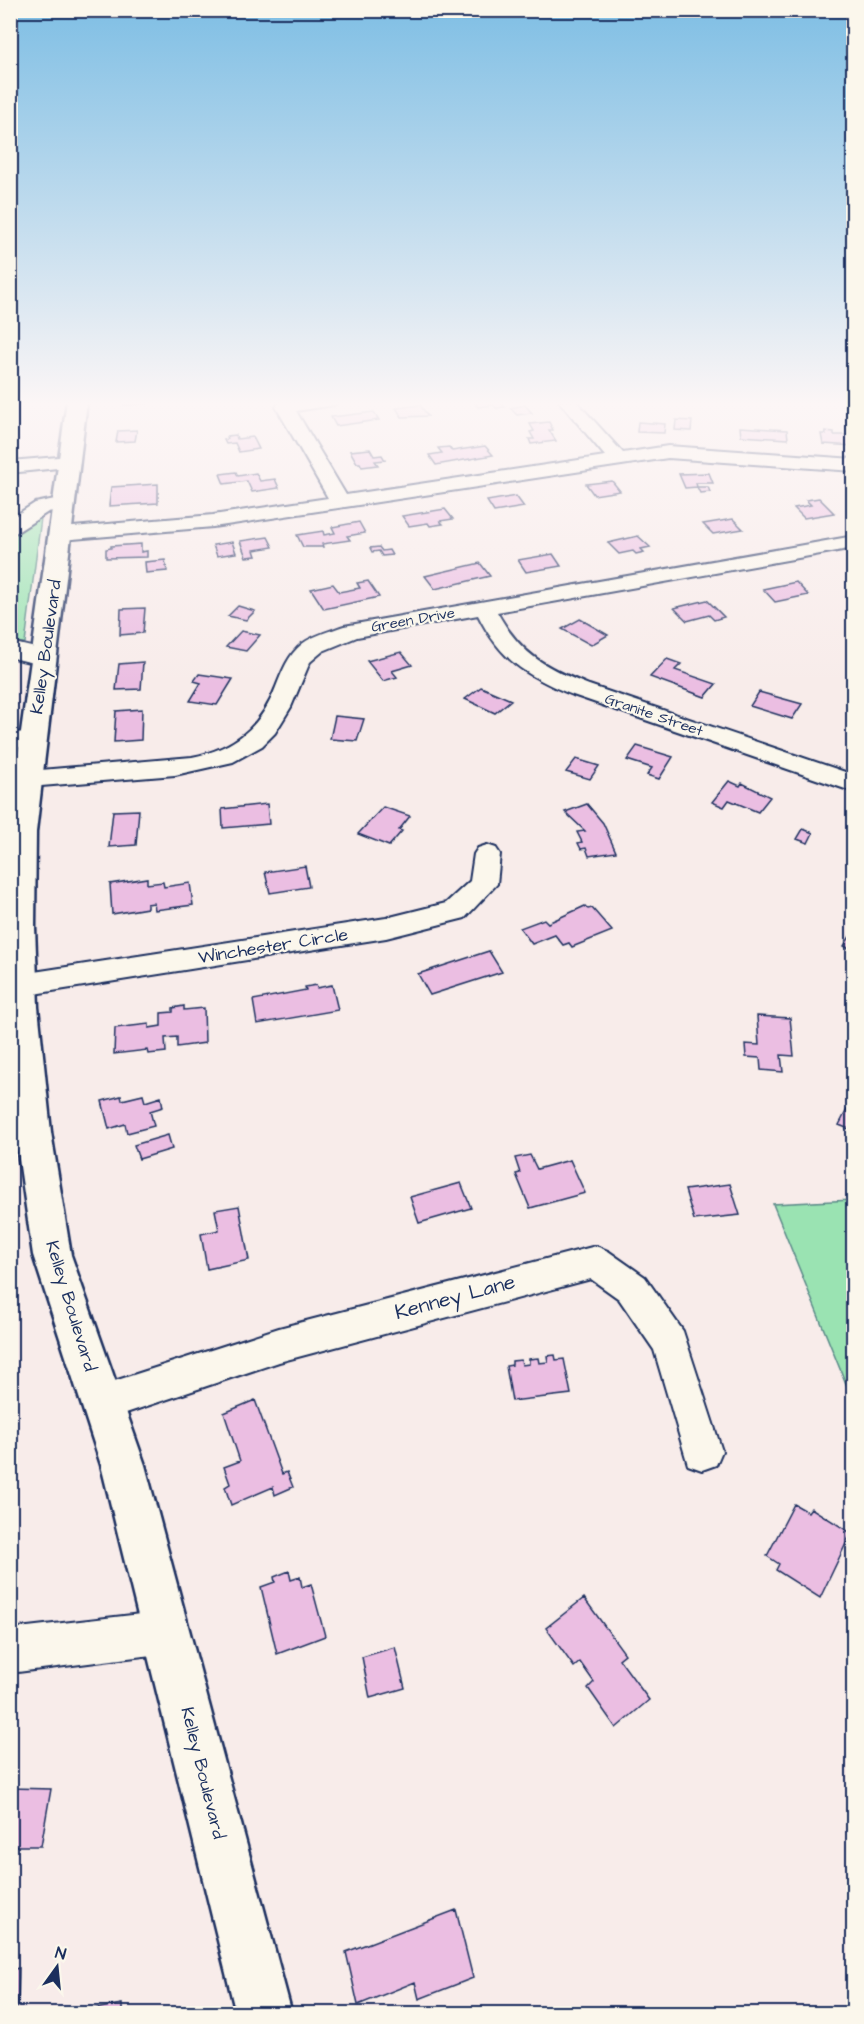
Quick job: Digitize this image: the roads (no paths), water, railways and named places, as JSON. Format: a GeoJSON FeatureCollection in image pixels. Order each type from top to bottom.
{"type":"FeatureCollection","features":[{"type":"Feature","properties":{"kind":"main road","name":"Kelley Boulevard"},"geometry":{"type":"LineString","coordinates":[[66,495],[63,518],[28,653],[22,740],[29,779],[22,832],[19,927],[21,985],[19,1075],[33,1132],[52,1255],[123,1465],[264,2013]]}},
{"type":"Feature","properties":{"kind":"street"},"geometry":{"type":"LineString","coordinates":[[336,495],[340,502]]}},
{"type":"Feature","properties":{"kind":"street"},"geometry":{"type":"LineString","coordinates":[[10,528],[42,507],[63,518],[203,522],[382,495]]}},
{"type":"Feature","properties":{"kind":"street","name":"Green Drive"},"geometry":{"type":"LineString","coordinates":[[29,779],[186,766],[219,759],[251,743],[263,732],[283,699],[296,665],[311,649],[323,641],[366,628],[854,542]]}},
{"type":"Feature","properties":{"kind":"street","name":"Granite Street"},"geometry":{"type":"LineString","coordinates":[[484,607],[498,637],[516,657],[545,675],[581,690],[854,783]]}},
{"type":"Feature","properties":{"kind":"street","name":"Winchester Circle"},"geometry":{"type":"LineString","coordinates":[[21,985],[386,928],[454,911],[483,884],[487,854]]}},
{"type":"Feature","properties":{"kind":"street","name":"Kenney Lane"},"geometry":{"type":"LineString","coordinates":[[102,1403],[279,1345],[596,1262],[632,1288],[670,1343],[702,1451]]}},
{"type":"Feature","properties":{"kind":"street"},"geometry":{"type":"LineString","coordinates":[[10,1651],[167,1632]]}}]}
